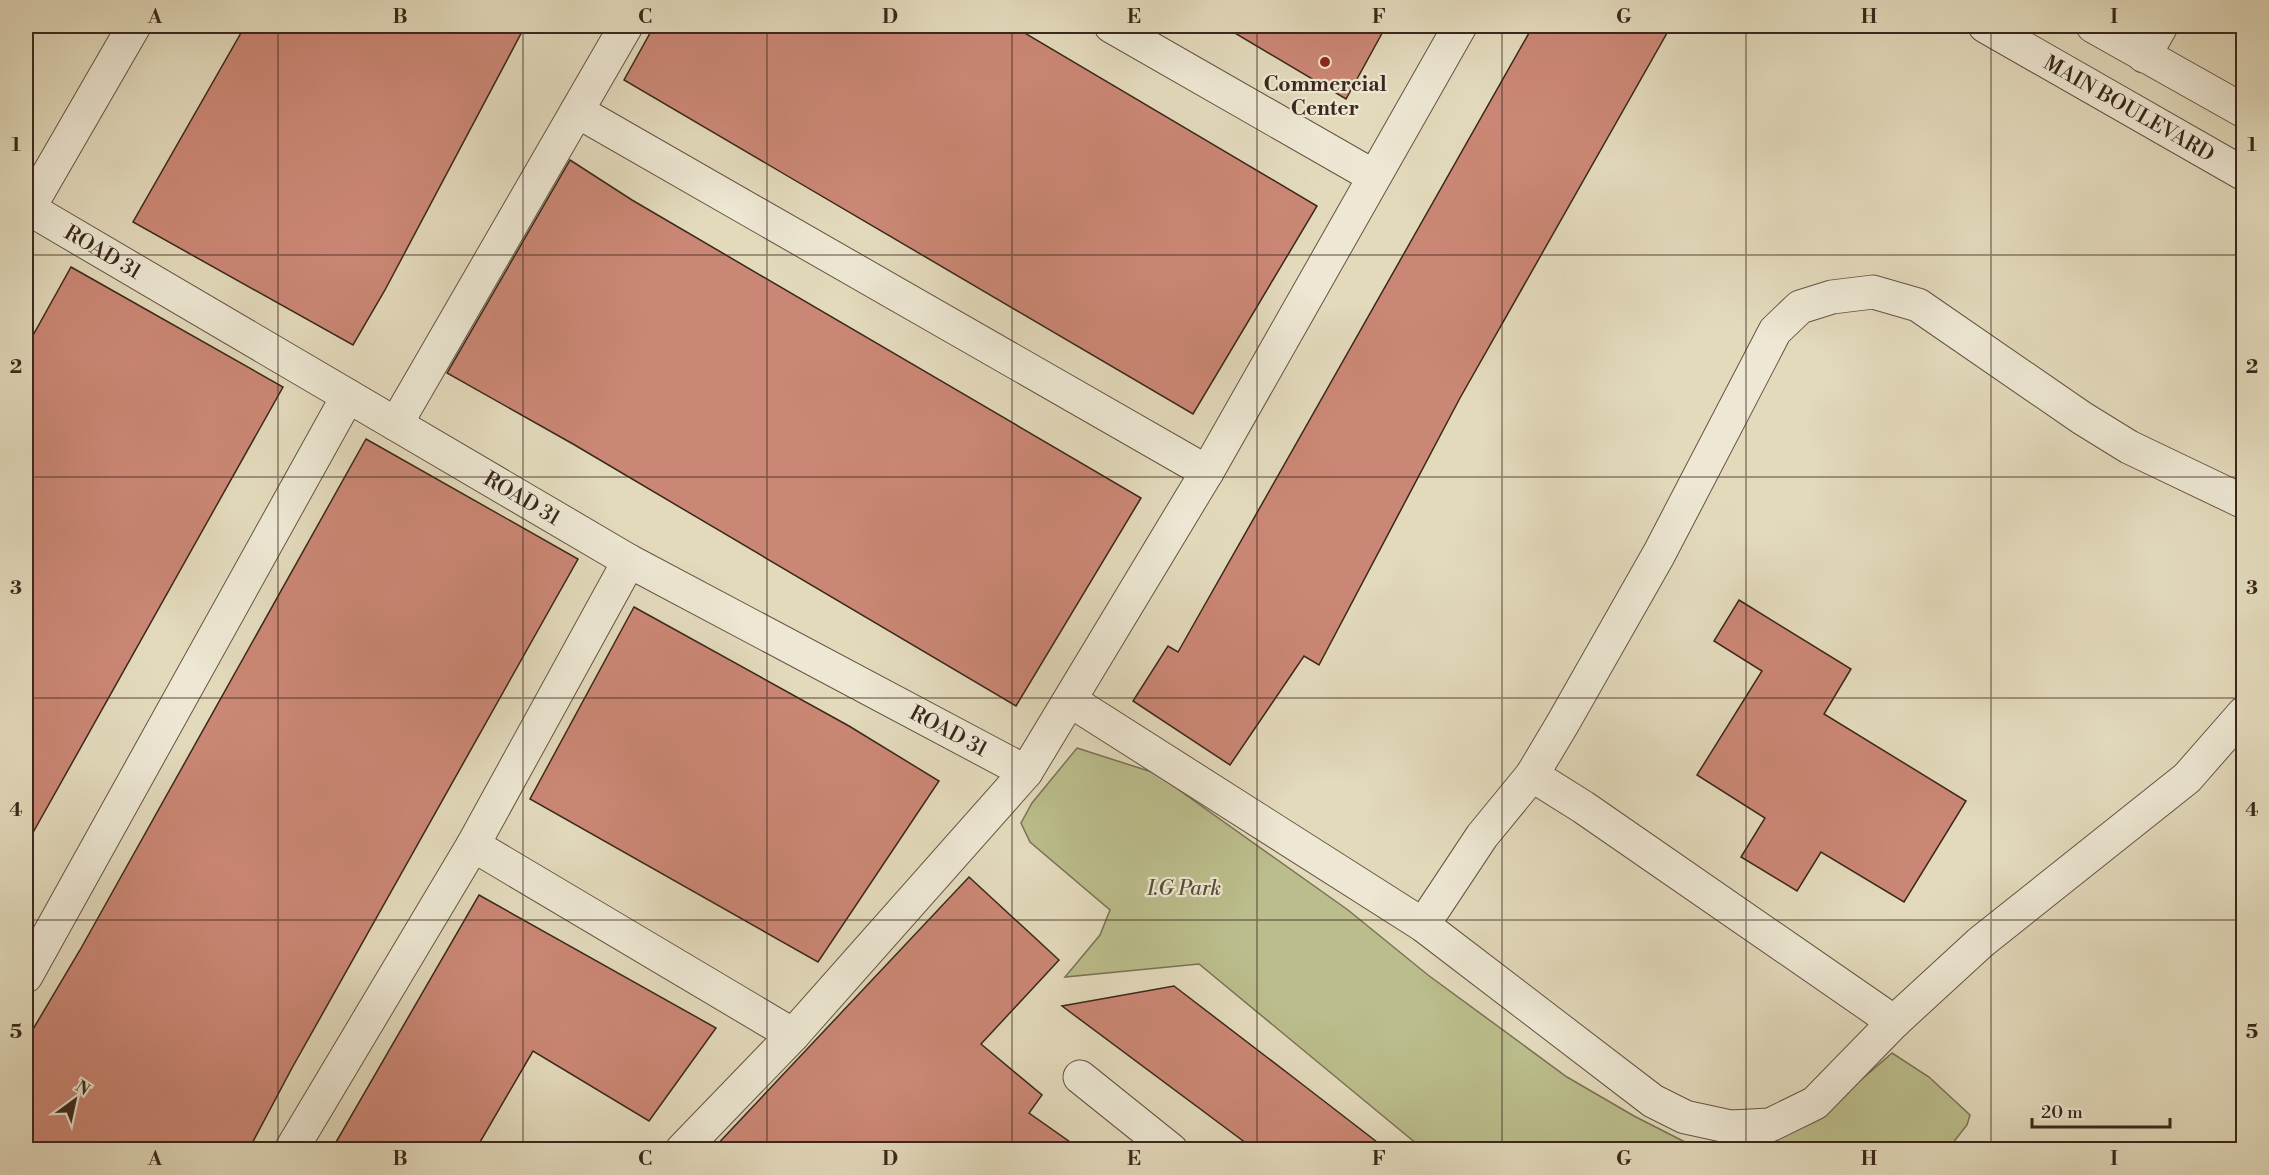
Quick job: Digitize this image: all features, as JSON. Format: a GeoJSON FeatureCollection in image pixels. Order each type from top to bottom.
{"type":"FeatureCollection","features":[{"type":"Feature","properties":{"kind":"street"},"geometry":{"type":"LineString","coordinates":[[27,211],[134,26]]}},
{"type":"Feature","properties":{"kind":"street"},"geometry":{"type":"LineString","coordinates":[[396,424],[626,26]]}},
{"type":"Feature","properties":{"kind":"street"},"geometry":{"type":"LineString","coordinates":[[1111,26],[1373,176]]}},
{"type":"Feature","properties":{"kind":"street"},"geometry":{"type":"LineString","coordinates":[[682,1149],[793,1035],[1026,772],[1071,701],[1207,472],[1460,26]]}},
{"type":"Feature","properties":{"kind":"street","name":"MAIN BOULEVARD"},"geometry":{"type":"LineString","coordinates":[[1985,26],[2244,174]]}},
{"type":"Feature","properties":{"kind":"street"},"geometry":{"type":"LineString","coordinates":[[2093,26],[2244,111]]}},
{"type":"Feature","properties":{"kind":"street"},"geometry":{"type":"LineString","coordinates":[[2144,56],[2161,26]]}},
{"type":"Feature","properties":{"kind":"street"},"geometry":{"type":"LineString","coordinates":[[577,111],[1207,472]]}},
{"type":"Feature","properties":{"kind":"street","name":"ROAD 31"},"geometry":{"type":"LineString","coordinates":[[27,211],[630,561],[1026,772]]}},
{"type":"Feature","properties":{"kind":"street"},"geometry":{"type":"LineString","coordinates":[[1423,925],[1482,836],[1532,775],[1659,554],[1775,331],[1800,307],[1832,297],[1873,292],[1918,304],[2082,418],[2129,447],[2244,502]]}},
{"type":"Feature","properties":{"kind":"street"},"geometry":{"type":"LineString","coordinates":[[26,976],[348,396]]}},
{"type":"Feature","properties":{"kind":"street"},"geometry":{"type":"LineString","coordinates":[[291,1149],[473,845],[630,561]]}},
{"type":"Feature","properties":{"kind":"street"},"geometry":{"type":"LineString","coordinates":[[1071,701],[1423,925],[1653,1101],[1685,1117],[1731,1127],[1770,1125],[1815,1102],[1894,1022],[1981,942],[2187,778],[2244,713]]}},
{"type":"Feature","properties":{"kind":"street"},"geometry":{"type":"LineString","coordinates":[[1532,775],[1583,807],[1894,1022]]}},
{"type":"Feature","properties":{"kind":"street"},"geometry":{"type":"LineString","coordinates":[[473,845],[793,1035]]}},
{"type":"Feature","properties":{"kind":"street"},"geometry":{"type":"LineString","coordinates":[[1080,1077],[1172,1149]]}},
{"type":"Feature","properties":{"kind":"green space","name":"I.G Park"},"geometry":{"type":"Polygon","coordinates":[[[1077,748],[1155,773],[1348,910],[1428,975],[1567,1077],[1683,1141],[1710,1149],[1423,1149],[1199,964],[1065,977],[1100,935],[1110,910],[1030,842],[1021,823],[1032,803],[1077,748]]]}},
{"type":"Feature","properties":{"kind":"green space"},"geometry":{"type":"Polygon","coordinates":[[[1892,1053],[1929,1077],[1970,1115],[1967,1125],[1948,1149],[1745,1150],[1786,1133],[1805,1122],[1841,1096],[1892,1053]]]}},
{"type":"Feature","properties":{"kind":"building"},"geometry":{"type":"Polygon","coordinates":[[[245,26],[525,26],[385,290],[353,345],[133,222],[245,26]]]}},
{"type":"Feature","properties":{"kind":"building"},"geometry":{"type":"Polygon","coordinates":[[[654,26],[1013,26],[1317,206],[1193,414],[624,80],[654,26]]]}},
{"type":"Feature","properties":{"kind":"building","name":"Commercial Center"},"geometry":{"type":"Polygon","coordinates":[[[1223,26],[1386,26],[1346,99],[1223,26]]]}},
{"type":"Feature","properties":{"kind":"building"},"geometry":{"type":"Polygon","coordinates":[[[1533,26],[1671,26],[1460,398],[1319,665],[1304,656],[1230,765],[1133,701],[1168,646],[1178,652],[1533,26]]]}},
{"type":"Feature","properties":{"kind":"building"},"geometry":{"type":"Polygon","coordinates":[[[570,160],[632,200],[1141,498],[1016,706],[573,444],[447,373],[570,160]]]}},
{"type":"Feature","properties":{"kind":"building"},"geometry":{"type":"Polygon","coordinates":[[[71,267],[283,387],[26,845],[26,348],[71,267]]]}},
{"type":"Feature","properties":{"kind":"building"},"geometry":{"type":"Polygon","coordinates":[[[366,439],[578,559],[292,1068],[249,1149],[26,1149],[26,1041],[80,950],[366,439]]]}},
{"type":"Feature","properties":{"kind":"building"},"geometry":{"type":"Polygon","coordinates":[[[1739,600],[1851,669],[1824,714],[1966,801],[1904,902],[1821,852],[1797,891],[1741,857],[1765,818],[1697,775],[1762,671],[1714,641],[1739,600]]]}},
{"type":"Feature","properties":{"kind":"building"},"geometry":{"type":"Polygon","coordinates":[[[634,607],[849,726],[939,781],[818,962],[530,799],[634,607]]]}},
{"type":"Feature","properties":{"kind":"building"},"geometry":{"type":"Polygon","coordinates":[[[969,877],[1059,960],[981,1044],[1042,1095],[1029,1113],[1080,1149],[713,1149],[969,877]]]}},
{"type":"Feature","properties":{"kind":"building"},"geometry":{"type":"Polygon","coordinates":[[[479,895],[716,1028],[649,1121],[533,1051],[476,1149],[332,1149],[479,895]]]}},
{"type":"Feature","properties":{"kind":"building"},"geometry":{"type":"Polygon","coordinates":[[[1174,986],[1386,1149],[1254,1149],[1062,1006],[1174,986]]]}},
{"type":"Feature","properties":{"kind":"place","name":"Commercial Center"},"geometry":{"type":"Point","coordinates":[1325,62]}}]}
